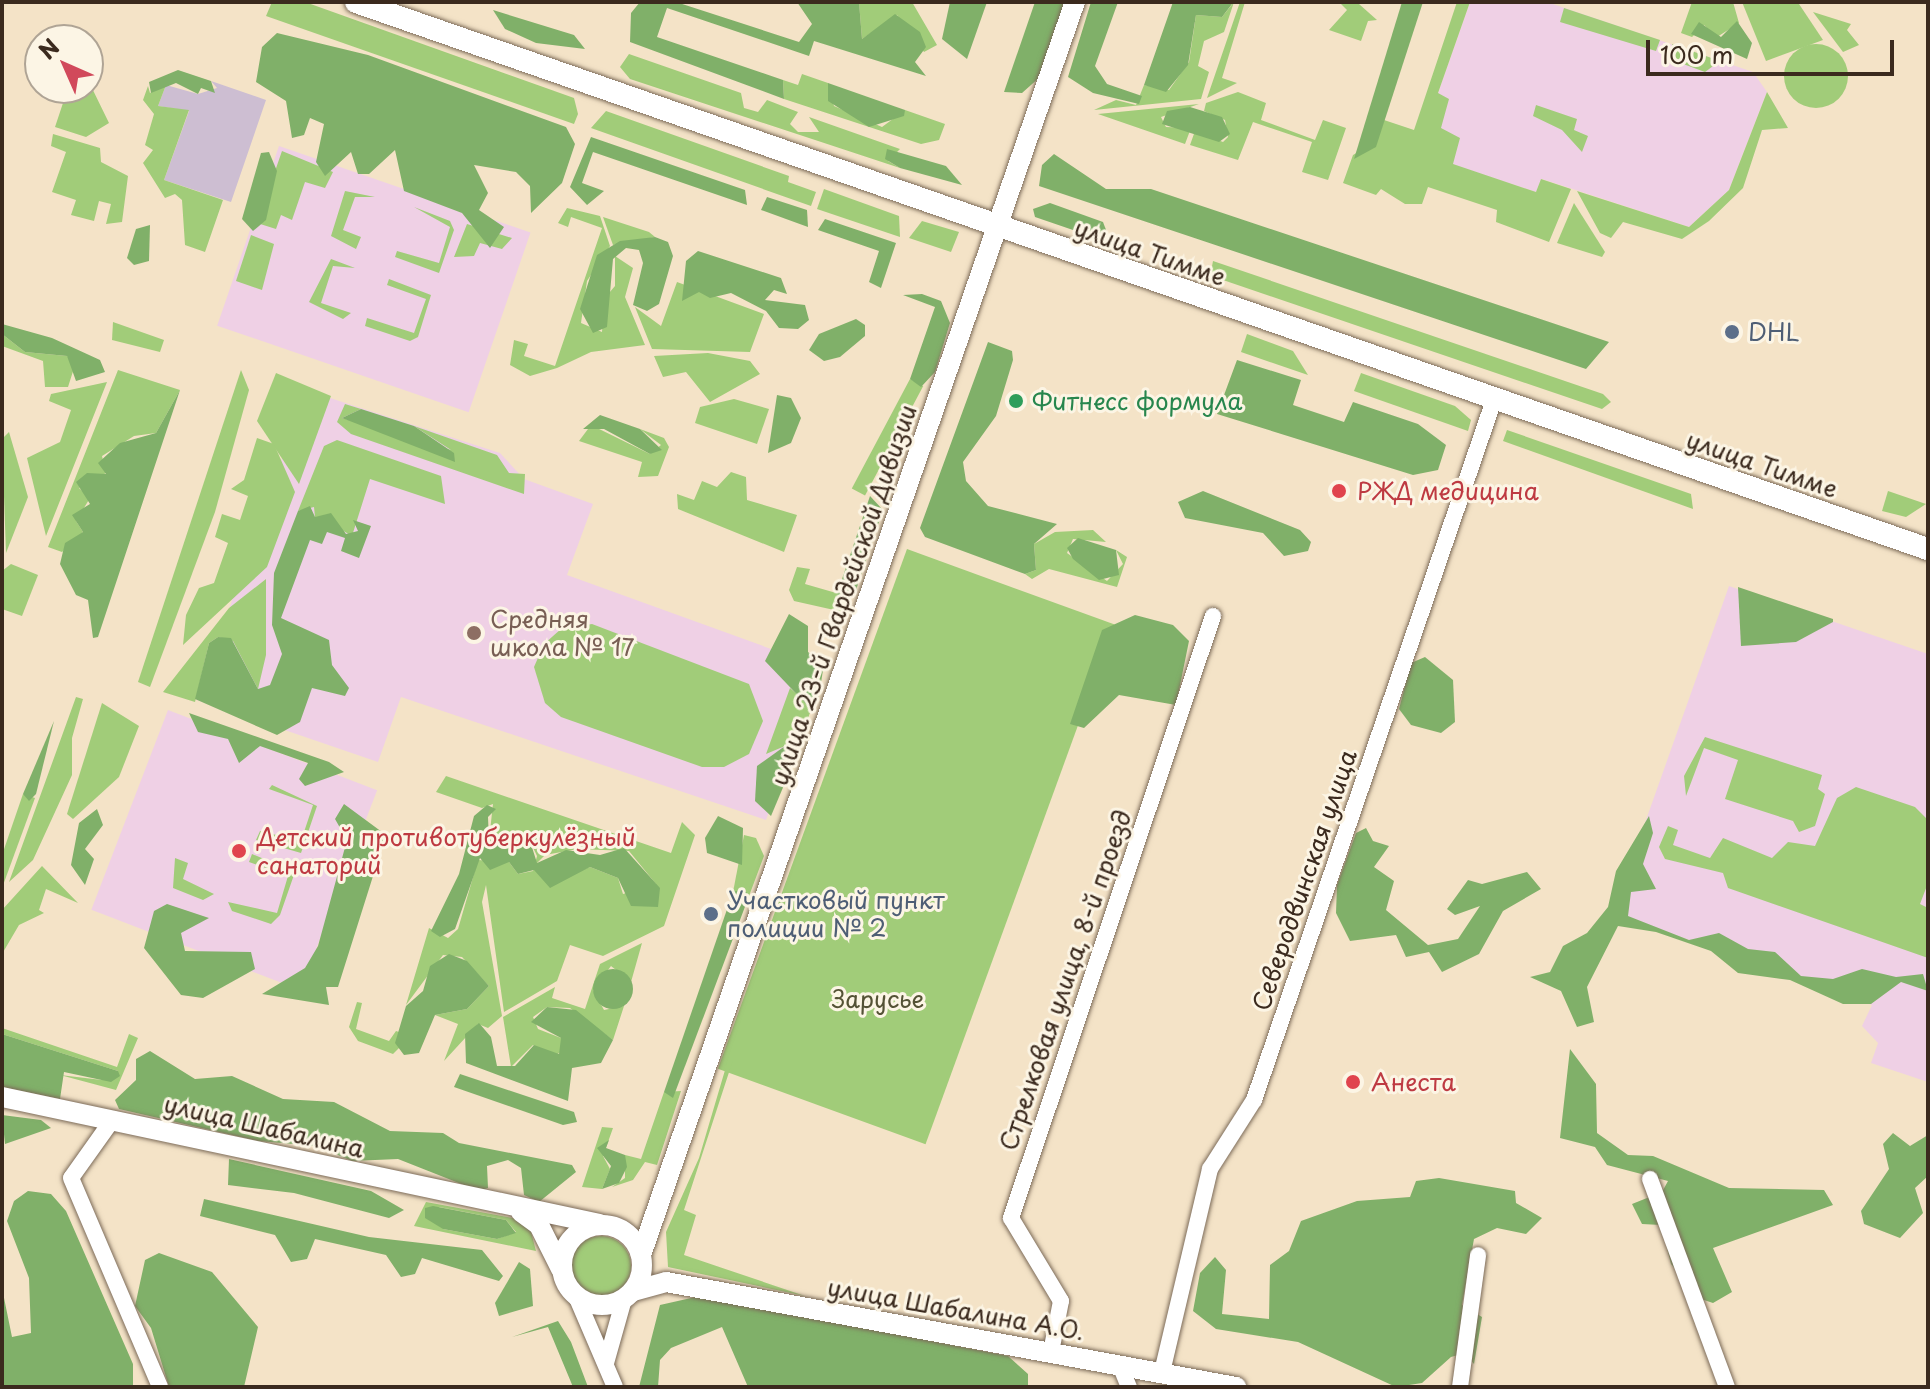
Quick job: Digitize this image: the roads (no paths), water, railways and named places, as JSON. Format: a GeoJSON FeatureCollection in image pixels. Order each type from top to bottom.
{"type":"FeatureCollection","features":[{"type":"Feature","properties":{"kind":"main road","name":"улица Тимме"},"geometry":{"type":"LineString","coordinates":[[356,2],[1928,549]]}},
{"type":"Feature","properties":{"kind":"street","name":"улица 23-й Гвардейской Дивизии"},"geometry":{"type":"LineString","coordinates":[[642,1258],[1075,2]]}},
{"type":"Feature","properties":{"kind":"street","name":"Северодвинская улица"},"geometry":{"type":"LineString","coordinates":[[1162,1372],[1210,1169],[1254,1100],[1494,400]]}},
{"type":"Feature","properties":{"kind":"street","name":"Стрелковая улица, 8-й проезд"},"geometry":{"type":"LineString","coordinates":[[1051,1352],[1061,1301],[1011,1218],[1213,616]]}},
{"type":"Feature","properties":{"kind":"street","name":"улица Шабалина"},"geometry":{"type":"LineString","coordinates":[[2,1097],[600,1224]]}},
{"type":"Feature","properties":{"kind":"street"},"geometry":{"type":"LineString","coordinates":[[113,1119],[71,1178],[160,1387]]}},
{"type":"Feature","properties":{"kind":"street"},"geometry":{"type":"LineString","coordinates":[[1650,1179],[1727,1387]]}},
{"type":"Feature","properties":{"kind":"street"},"geometry":{"type":"LineString","coordinates":[[621,1229],[659,1205]]}},
{"type":"Feature","properties":{"kind":"street"},"geometry":{"type":"LineString","coordinates":[[514,1208],[539,1225],[576,1296],[615,1387]]}},
{"type":"Feature","properties":{"kind":"street"},"geometry":{"type":"LineString","coordinates":[[561,1269],[569,1241],[600,1224],[621,1229],[642,1258],[666,1282],[605,1306],[576,1296]]}},
{"type":"Feature","properties":{"kind":"street"},"geometry":{"type":"LineString","coordinates":[[1460,1387],[1478,1255]]}},
{"type":"Feature","properties":{"kind":"street"},"geometry":{"type":"LineString","coordinates":[[606,1363],[642,1258]]}},
{"type":"Feature","properties":{"kind":"street","name":"улица Шабалина А.О."},"geometry":{"type":"LineString","coordinates":[[666,1282],[1236,1387]]}},
{"type":"Feature","properties":{"kind":"street"},"geometry":{"type":"LineString","coordinates":[[1120,1365],[1129,1387]]}},
{"type":"Feature","properties":{"kind":"place","name":"DHL"},"geometry":{"type":"Point","coordinates":[1732,332]}},
{"type":"Feature","properties":{"kind":"place","name":"Фитнесс формула"},"geometry":{"type":"Point","coordinates":[1016,401]}},
{"type":"Feature","properties":{"kind":"place","name":"РЖД медицина"},"geometry":{"type":"Point","coordinates":[1339,491]}},
{"type":"Feature","properties":{"kind":"place","name":"Средняя школа № 17"},"geometry":{"type":"Point","coordinates":[474,633]}},
{"type":"Feature","properties":{"kind":"place","name":"Детский противотуберкулёзный санаторий"},"geometry":{"type":"Point","coordinates":[239,851]}},
{"type":"Feature","properties":{"kind":"place","name":"Участковый пункт полиции № 2"},"geometry":{"type":"Point","coordinates":[711,914]}},
{"type":"Feature","properties":{"kind":"place","name":"Анеста"},"geometry":{"type":"Point","coordinates":[1353,1082]}},
{"type":"Feature","properties":{"kind":"park label","name":"Зарусье"},"geometry":{"type":"Point","coordinates":[878,999]}}]}
